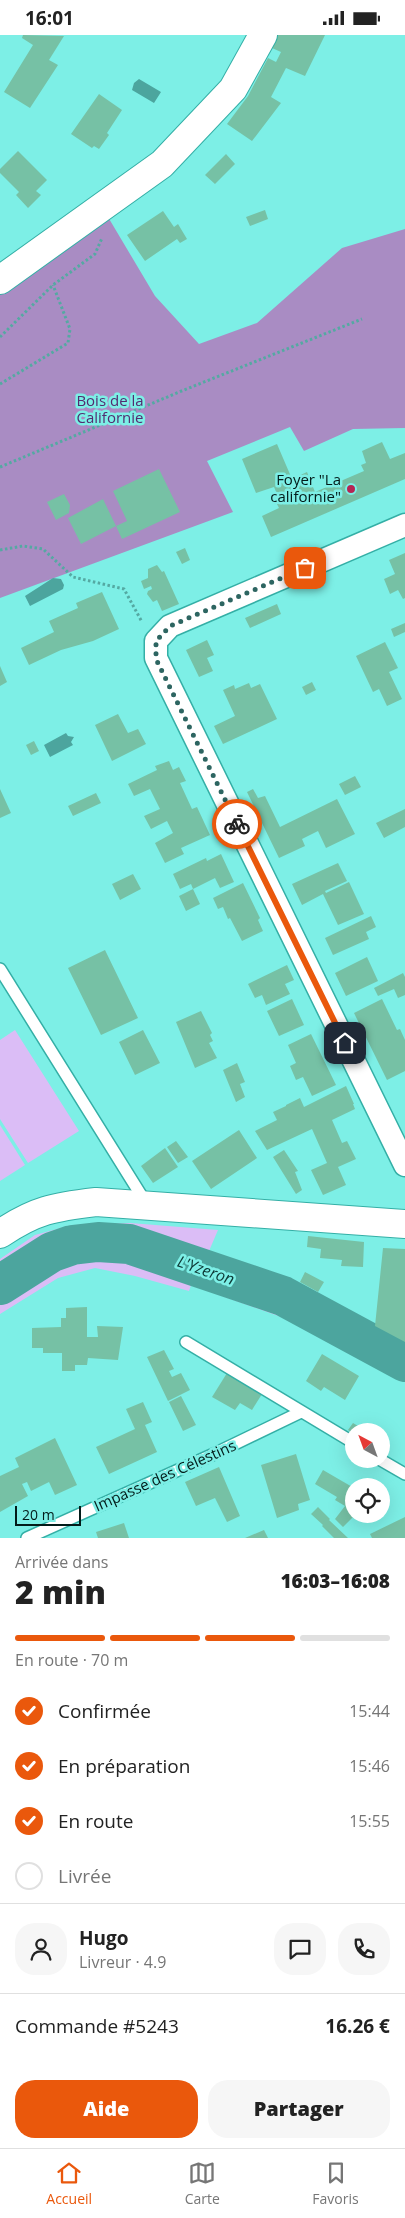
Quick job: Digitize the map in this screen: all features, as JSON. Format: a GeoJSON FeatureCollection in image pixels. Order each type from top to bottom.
{"type":"FeatureCollection","features":[{"type":"Feature","properties":{"kind":"main road"},"geometry":{"type":"LineString","coordinates":[[0,281],[94,215],[162,164],[233,89],[263,35]]}},
{"type":"Feature","properties":{"kind":"main road"},"geometry":{"type":"LineString","coordinates":[[0,1234],[22,1219],[55,1206],[96,1202],[405,1223]]}},
{"type":"Feature","properties":{"kind":"street"},"geometry":{"type":"LineString","coordinates":[[405,525],[170,626],[156,641],[156,659],[405,1165]]}},
{"type":"Feature","properties":{"kind":"lane"},"geometry":{"type":"LineString","coordinates":[[0,969],[147,1205]]}},
{"type":"Feature","properties":{"kind":"lane"},"geometry":{"type":"LineString","coordinates":[[186,1342],[345,1438]]}},
{"type":"Feature","properties":{"kind":"lane","name":"Impasse des Célestins"},"geometry":{"type":"LineString","coordinates":[[27,1538],[214,1454],[301,1412]]}},
{"type":"Feature","properties":{"kind":"lane"},"geometry":{"type":"LineString","coordinates":[[390,1465],[405,1474]]}},
{"type":"Feature","properties":{"kind":"path"},"geometry":{"type":"LineString","coordinates":[[0,337],[53,285],[95,253],[105,231],[94,215]]}},
{"type":"Feature","properties":{"kind":"path"},"geometry":{"type":"LineString","coordinates":[[0,384],[68,343],[70,329],[53,285]]}},
{"type":"Feature","properties":{"kind":"path"},"geometry":{"type":"LineString","coordinates":[[0,467],[184,390],[362,319]]}},
{"type":"Feature","properties":{"kind":"path"},"geometry":{"type":"LineString","coordinates":[[0,550],[23,546],[43,549],[73,577],[124,589],[132,605]]}},
{"type":"Feature","properties":{"kind":"shaded area"},"geometry":{"type":"Polygon","coordinates":[[[15,1030],[79,1131],[28,1163],[0,1119],[0,1040],[15,1030]]]}},
{"type":"Feature","properties":{"kind":"shaded area"},"geometry":{"type":"Polygon","coordinates":[[[0,1125],[25,1165],[0,1181],[0,1125]]]}},
{"type":"Feature","properties":{"kind":"shaded area"},"geometry":{"type":"Polygon","coordinates":[[[130,1223],[218,1230],[209,1251],[298,1282],[376,1329],[405,1342],[405,1380],[298,1323],[191,1285],[189,1291],[135,1276],[95,1268],[58,1278],[0,1314],[0,1259],[35,1235],[68,1226],[130,1223]]]}},
{"type":"Feature","properties":{"kind":"green space","name":"Bois de la Californie"},"geometry":{"type":"Polygon","coordinates":[[[108,217],[155,296],[199,344],[257,323],[342,248],[405,229],[405,428],[353,429],[304,451],[290,427],[207,461],[233,512],[0,598],[0,291],[108,217]]]}},
{"type":"Feature","properties":{"kind":"water"},"geometry":{"type":"Polygon","coordinates":[[[139,79],[161,92],[154,103],[132,90],[134,83],[139,79]]]}},
{"type":"Feature","properties":{"kind":"water"},"geometry":{"type":"Polygon","coordinates":[[[53,578],[61,579],[64,585],[63,589],[30,606],[25,596],[53,578]]]}},
{"type":"Feature","properties":{"kind":"water"},"geometry":{"type":"Polygon","coordinates":[[[66,733],[68,736],[74,737],[71,742],[73,745],[50,757],[44,745],[66,733]]]}},
{"type":"Feature","properties":{"kind":"building"},"geometry":{"type":"Polygon","coordinates":[[[23,35],[64,36],[49,60],[58,65],[30,108],[4,92],[33,45],[22,38],[23,35]]]}},
{"type":"Feature","properties":{"kind":"building"},"geometry":{"type":"Polygon","coordinates":[[[278,35],[325,35],[305,76],[286,68],[271,97],[281,103],[252,141],[227,124],[248,96],[268,58],[276,62],[281,52],[272,48],[278,35]]]}},
{"type":"Feature","properties":{"kind":"building"},"geometry":{"type":"Polygon","coordinates":[[[99,94],[122,110],[107,133],[109,135],[99,149],[94,146],[92,148],[71,134],[99,94]]]}},
{"type":"Feature","properties":{"kind":"building"},"geometry":{"type":"Polygon","coordinates":[[[18,151],[47,180],[36,191],[41,195],[28,208],[16,195],[19,192],[0,173],[0,169],[18,151]]]}},
{"type":"Feature","properties":{"kind":"building"},"geometry":{"type":"Polygon","coordinates":[[[226,154],[235,164],[215,184],[205,175],[226,154]]]}},
{"type":"Feature","properties":{"kind":"building"},"geometry":{"type":"Polygon","coordinates":[[[265,210],[268,219],[250,226],[246,217],[265,210]]]}},
{"type":"Feature","properties":{"kind":"building"},"geometry":{"type":"Polygon","coordinates":[[[163,211],[174,227],[178,224],[187,239],[180,243],[177,239],[145,261],[127,235],[163,211]]]}},
{"type":"Feature","properties":{"kind":"building","name":"Foyer \"La californie\""},"geometry":{"type":"Polygon","coordinates":[[[382,442],[390,459],[405,453],[405,479],[271,537],[262,516],[279,508],[276,502],[280,501],[274,487],[256,493],[242,459],[277,444],[292,479],[307,472],[315,492],[364,471],[361,465],[366,463],[362,451],[382,442]]]}},
{"type":"Feature","properties":{"kind":"building"},"geometry":{"type":"Polygon","coordinates":[[[159,469],[180,512],[122,539],[116,526],[127,521],[113,491],[159,469]]]}},
{"type":"Feature","properties":{"kind":"building"},"geometry":{"type":"Polygon","coordinates":[[[64,494],[70,505],[69,513],[56,520],[47,502],[64,494]]]}},
{"type":"Feature","properties":{"kind":"building"},"geometry":{"type":"Polygon","coordinates":[[[103,499],[116,526],[81,544],[68,518],[103,499]]]}},
{"type":"Feature","properties":{"kind":"building"},"geometry":{"type":"Polygon","coordinates":[[[185,548],[190,560],[182,564],[176,552],[185,548]]]}},
{"type":"Feature","properties":{"kind":"building"},"geometry":{"type":"Polygon","coordinates":[[[405,553],[405,598],[403,599],[398,590],[390,594],[384,579],[395,574],[389,560],[405,553]]]}},
{"type":"Feature","properties":{"kind":"building"},"geometry":{"type":"Polygon","coordinates":[[[157,565],[162,572],[164,571],[179,604],[162,611],[157,600],[153,602],[147,594],[152,589],[151,586],[144,589],[141,581],[148,578],[148,569],[157,565]]]}},
{"type":"Feature","properties":{"kind":"building"},"geometry":{"type":"Polygon","coordinates":[[[102,592],[119,629],[93,641],[61,650],[29,665],[21,648],[54,632],[49,621],[78,608],[76,603],[102,592]]]}},
{"type":"Feature","properties":{"kind":"building"},"geometry":{"type":"Polygon","coordinates":[[[277,604],[281,614],[250,628],[245,618],[277,604]]]}},
{"type":"Feature","properties":{"kind":"building"},"geometry":{"type":"Polygon","coordinates":[[[405,623],[405,632],[394,637],[391,629],[405,623]]]}},
{"type":"Feature","properties":{"kind":"building"},"geometry":{"type":"Polygon","coordinates":[[[207,640],[214,655],[207,658],[213,671],[199,677],[186,650],[207,640]]]}},
{"type":"Feature","properties":{"kind":"building"},"geometry":{"type":"Polygon","coordinates":[[[385,642],[398,668],[389,672],[402,699],[387,706],[379,689],[373,692],[356,656],[385,642]]]}},
{"type":"Feature","properties":{"kind":"building"},"geometry":{"type":"Polygon","coordinates":[[[0,666],[7,682],[0,686],[0,666]]]}},
{"type":"Feature","properties":{"kind":"building"},"geometry":{"type":"Polygon","coordinates":[[[312,682],[316,690],[306,695],[302,687],[312,682]]]}},
{"type":"Feature","properties":{"kind":"building"},"geometry":{"type":"Polygon","coordinates":[[[249,683],[251,688],[260,684],[277,719],[223,744],[214,726],[235,716],[223,690],[234,685],[235,689],[249,683]]]}},
{"type":"Feature","properties":{"kind":"building"},"geometry":{"type":"Polygon","coordinates":[[[118,714],[128,733],[138,729],[146,744],[112,761],[95,725],[118,714]]]}},
{"type":"Feature","properties":{"kind":"building"},"geometry":{"type":"Polygon","coordinates":[[[34,741],[39,751],[31,755],[26,745],[34,741]]]}},
{"type":"Feature","properties":{"kind":"building"},"geometry":{"type":"Polygon","coordinates":[[[169,761],[173,770],[179,767],[186,781],[180,783],[192,809],[197,807],[210,835],[181,848],[184,854],[165,863],[155,843],[173,833],[167,821],[151,829],[144,816],[160,809],[150,789],[134,796],[128,784],[157,770],[155,766],[169,761]]]}},
{"type":"Feature","properties":{"kind":"building"},"geometry":{"type":"Polygon","coordinates":[[[355,776],[361,787],[345,795],[339,784],[355,776]]]}},
{"type":"Feature","properties":{"kind":"building"},"geometry":{"type":"Polygon","coordinates":[[[0,789],[11,813],[0,818],[0,789]]]}},
{"type":"Feature","properties":{"kind":"building"},"geometry":{"type":"Polygon","coordinates":[[[253,789],[258,798],[265,796],[280,827],[337,799],[355,834],[326,848],[318,831],[302,839],[305,846],[279,858],[247,792],[253,789]]]}},
{"type":"Feature","properties":{"kind":"building"},"geometry":{"type":"Polygon","coordinates":[[[96,793],[101,803],[73,816],[68,806],[96,793]]]}},
{"type":"Feature","properties":{"kind":"building"},"geometry":{"type":"Polygon","coordinates":[[[405,809],[405,827],[384,838],[376,823],[405,809]]]}},
{"type":"Feature","properties":{"kind":"building"},"geometry":{"type":"Polygon","coordinates":[[[221,854],[234,882],[220,888],[215,878],[193,889],[191,884],[180,889],[173,874],[206,858],[207,861],[221,854]]]}},
{"type":"Feature","properties":{"kind":"building"},"geometry":{"type":"Polygon","coordinates":[[[338,863],[347,881],[325,891],[326,893],[349,882],[364,914],[338,925],[323,894],[302,905],[292,884],[338,863]]]}},
{"type":"Feature","properties":{"kind":"building"},"geometry":{"type":"Polygon","coordinates":[[[133,874],[141,889],[120,900],[112,884],[133,874]]]}},
{"type":"Feature","properties":{"kind":"building"},"geometry":{"type":"Polygon","coordinates":[[[243,883],[260,918],[258,920],[263,931],[242,941],[223,907],[218,909],[213,898],[243,883]]]}},
{"type":"Feature","properties":{"kind":"building"},"geometry":{"type":"Polygon","coordinates":[[[193,889],[200,904],[186,911],[179,896],[193,889]]]}},
{"type":"Feature","properties":{"kind":"building"},"geometry":{"type":"Polygon","coordinates":[[[371,916],[376,927],[366,932],[369,939],[333,955],[325,938],[371,916]]]}},
{"type":"Feature","properties":{"kind":"building"},"geometry":{"type":"Polygon","coordinates":[[[105,950],[138,1018],[101,1035],[68,968],[105,950]]]}},
{"type":"Feature","properties":{"kind":"building"},"geometry":{"type":"Polygon","coordinates":[[[367,957],[378,981],[346,996],[335,973],[367,957]]]}},
{"type":"Feature","properties":{"kind":"building"},"geometry":{"type":"Polygon","coordinates":[[[287,965],[294,980],[285,984],[290,994],[266,1005],[262,995],[255,998],[248,984],[287,965]]]}},
{"type":"Feature","properties":{"kind":"building"},"geometry":{"type":"Polygon","coordinates":[[[403,973],[405,977],[405,995],[398,998],[394,989],[378,996],[374,988],[403,973]]]}},
{"type":"Feature","properties":{"kind":"building"},"geometry":{"type":"Polygon","coordinates":[[[292,999],[304,1025],[279,1036],[267,1011],[292,999]]]}},
{"type":"Feature","properties":{"kind":"building"},"geometry":{"type":"Polygon","coordinates":[[[382,999],[397,1030],[400,1029],[405,1040],[405,1071],[387,1080],[354,1013],[382,999]]]}},
{"type":"Feature","properties":{"kind":"building"},"geometry":{"type":"Polygon","coordinates":[[[201,1011],[212,1033],[210,1035],[213,1041],[209,1043],[217,1058],[195,1068],[176,1022],[201,1011]]]}},
{"type":"Feature","properties":{"kind":"building"},"geometry":{"type":"Polygon","coordinates":[[[143,1030],[160,1063],[135,1075],[119,1042],[143,1030]]]}},
{"type":"Feature","properties":{"kind":"building"},"geometry":{"type":"Polygon","coordinates":[[[311,1034],[336,1085],[312,1096],[303,1077],[296,1080],[290,1066],[296,1063],[288,1045],[311,1034]]]}},
{"type":"Feature","properties":{"kind":"building"},"geometry":{"type":"Polygon","coordinates":[[[237,1063],[245,1082],[240,1084],[245,1097],[236,1102],[223,1070],[237,1063]]]}},
{"type":"Feature","properties":{"kind":"building"},"geometry":{"type":"Polygon","coordinates":[[[346,1086],[355,1109],[332,1120],[342,1143],[347,1141],[356,1159],[338,1167],[346,1185],[323,1195],[311,1170],[327,1163],[312,1129],[267,1150],[255,1131],[277,1120],[273,1112],[300,1098],[304,1107],[346,1086]]]}},
{"type":"Feature","properties":{"kind":"building"},"geometry":{"type":"Polygon","coordinates":[[[239,1130],[257,1158],[211,1189],[192,1161],[239,1130]]]}},
{"type":"Feature","properties":{"kind":"building"},"geometry":{"type":"Polygon","coordinates":[[[176,1141],[188,1157],[178,1163],[167,1147],[176,1141]]]}},
{"type":"Feature","properties":{"kind":"building"},"geometry":{"type":"Polygon","coordinates":[[[165,1148],[178,1167],[153,1183],[141,1166],[165,1148]]]}},
{"type":"Feature","properties":{"kind":"building"},"geometry":{"type":"Polygon","coordinates":[[[284,1150],[298,1171],[295,1172],[302,1190],[296,1194],[273,1157],[284,1150]]]}},
{"type":"Feature","properties":{"kind":"building"},"geometry":{"type":"Polygon","coordinates":[[[308,1236],[364,1242],[363,1267],[341,1266],[342,1260],[320,1258],[321,1249],[307,1247],[308,1236]]]}},
{"type":"Feature","properties":{"kind":"building"},"geometry":{"type":"Polygon","coordinates":[[[383,1248],[405,1249],[405,1342],[375,1326],[383,1248]]]}},
{"type":"Feature","properties":{"kind":"building"},"geometry":{"type":"Polygon","coordinates":[[[305,1272],[324,1282],[318,1292],[300,1282],[305,1272]]]}},
{"type":"Feature","properties":{"kind":"building"},"geometry":{"type":"Polygon","coordinates":[[[87,1307],[87,1337],[98,1337],[97,1326],[123,1327],[118,1360],[88,1358],[87,1365],[75,1365],[75,1371],[62,1371],[62,1353],[43,1353],[43,1348],[32,1348],[32,1328],[61,1327],[61,1318],[66,1318],[66,1308],[87,1307]]]}},
{"type":"Feature","properties":{"kind":"building"},"geometry":{"type":"Polygon","coordinates":[[[164,1350],[174,1369],[169,1371],[172,1377],[181,1373],[190,1390],[168,1401],[147,1357],[164,1350]]]}},
{"type":"Feature","properties":{"kind":"building"},"geometry":{"type":"Polygon","coordinates":[[[322,1354],[359,1376],[345,1400],[324,1387],[321,1391],[306,1381],[322,1354]]]}},
{"type":"Feature","properties":{"kind":"building"},"geometry":{"type":"Polygon","coordinates":[[[227,1373],[262,1394],[252,1410],[240,1403],[235,1410],[212,1397],[227,1373]]]}},
{"type":"Feature","properties":{"kind":"building"},"geometry":{"type":"Polygon","coordinates":[[[181,1396],[196,1425],[183,1431],[169,1402],[181,1396]]]}},
{"type":"Feature","properties":{"kind":"building"},"geometry":{"type":"Polygon","coordinates":[[[143,1402],[152,1422],[145,1425],[157,1452],[109,1474],[96,1447],[135,1429],[126,1409],[143,1402]]]}},
{"type":"Feature","properties":{"kind":"building"},"geometry":{"type":"Polygon","coordinates":[[[55,1438],[77,1485],[55,1495],[49,1482],[31,1491],[27,1482],[22,1484],[28,1496],[0,1512],[0,1476],[19,1467],[15,1458],[55,1438]]]}},
{"type":"Feature","properties":{"kind":"building"},"geometry":{"type":"Polygon","coordinates":[[[296,1454],[310,1500],[298,1504],[299,1510],[277,1518],[261,1465],[296,1454]]]}},
{"type":"Feature","properties":{"kind":"building"},"geometry":{"type":"Polygon","coordinates":[[[219,1467],[240,1516],[227,1522],[215,1498],[196,1506],[185,1482],[219,1467]]]}},
{"type":"Feature","properties":{"kind":"building"},"geometry":{"type":"Polygon","coordinates":[[[323,1470],[345,1483],[345,1506],[335,1500],[337,1497],[315,1484],[323,1470]]]}},
{"type":"Feature","properties":{"kind":"building"},"geometry":{"type":"Polygon","coordinates":[[[345,1506],[345,1523],[347,1523],[343,1527],[335,1519],[345,1506]]]}},
{"type":"Feature","properties":{"kind":"building"},"geometry":{"type":"Polygon","coordinates":[[[318,1507],[348,1538],[334,1538],[322,1526],[311,1514],[318,1507]]]}},
{"type":"Feature","properties":{"kind":"building"},"geometry":{"type":"Polygon","coordinates":[[[405,1517],[405,1538],[372,1538],[370,1534],[405,1517]]]}},
{"type":"Feature","properties":{"kind":"building"},"geometry":{"type":"Polygon","coordinates":[[[124,1523],[129,1538],[98,1538],[96,1532],[124,1523]]]}},
{"type":"Feature","properties":{"kind":"building"},"geometry":{"type":"Polygon","coordinates":[[[264,1530],[268,1538],[245,1538],[264,1530]]]}},
{"type":"Feature","properties":{"kind":"waterway","name":"L'Yzeron"},"geometry":{"type":"LineString","coordinates":[[0,1285],[52,1252],[72,1245],[98,1242],[129,1244],[283,1296],[405,1362]]}},
{"type":"Feature","properties":{"kind":"way so far"},"geometry":{"type":"LineString","coordinates":[[237,824],[156,659],[156,641],[170,626],[305,568]]}},
{"type":"Feature","properties":{"kind":"place","name":"Foyer \"La californie\""},"geometry":{"type":"Point","coordinates":[351,489]}},
{"type":"Feature","properties":{"kind":"route"},"geometry":{"type":"LineString","coordinates":[[237,824],[345,1043]]}}]}
